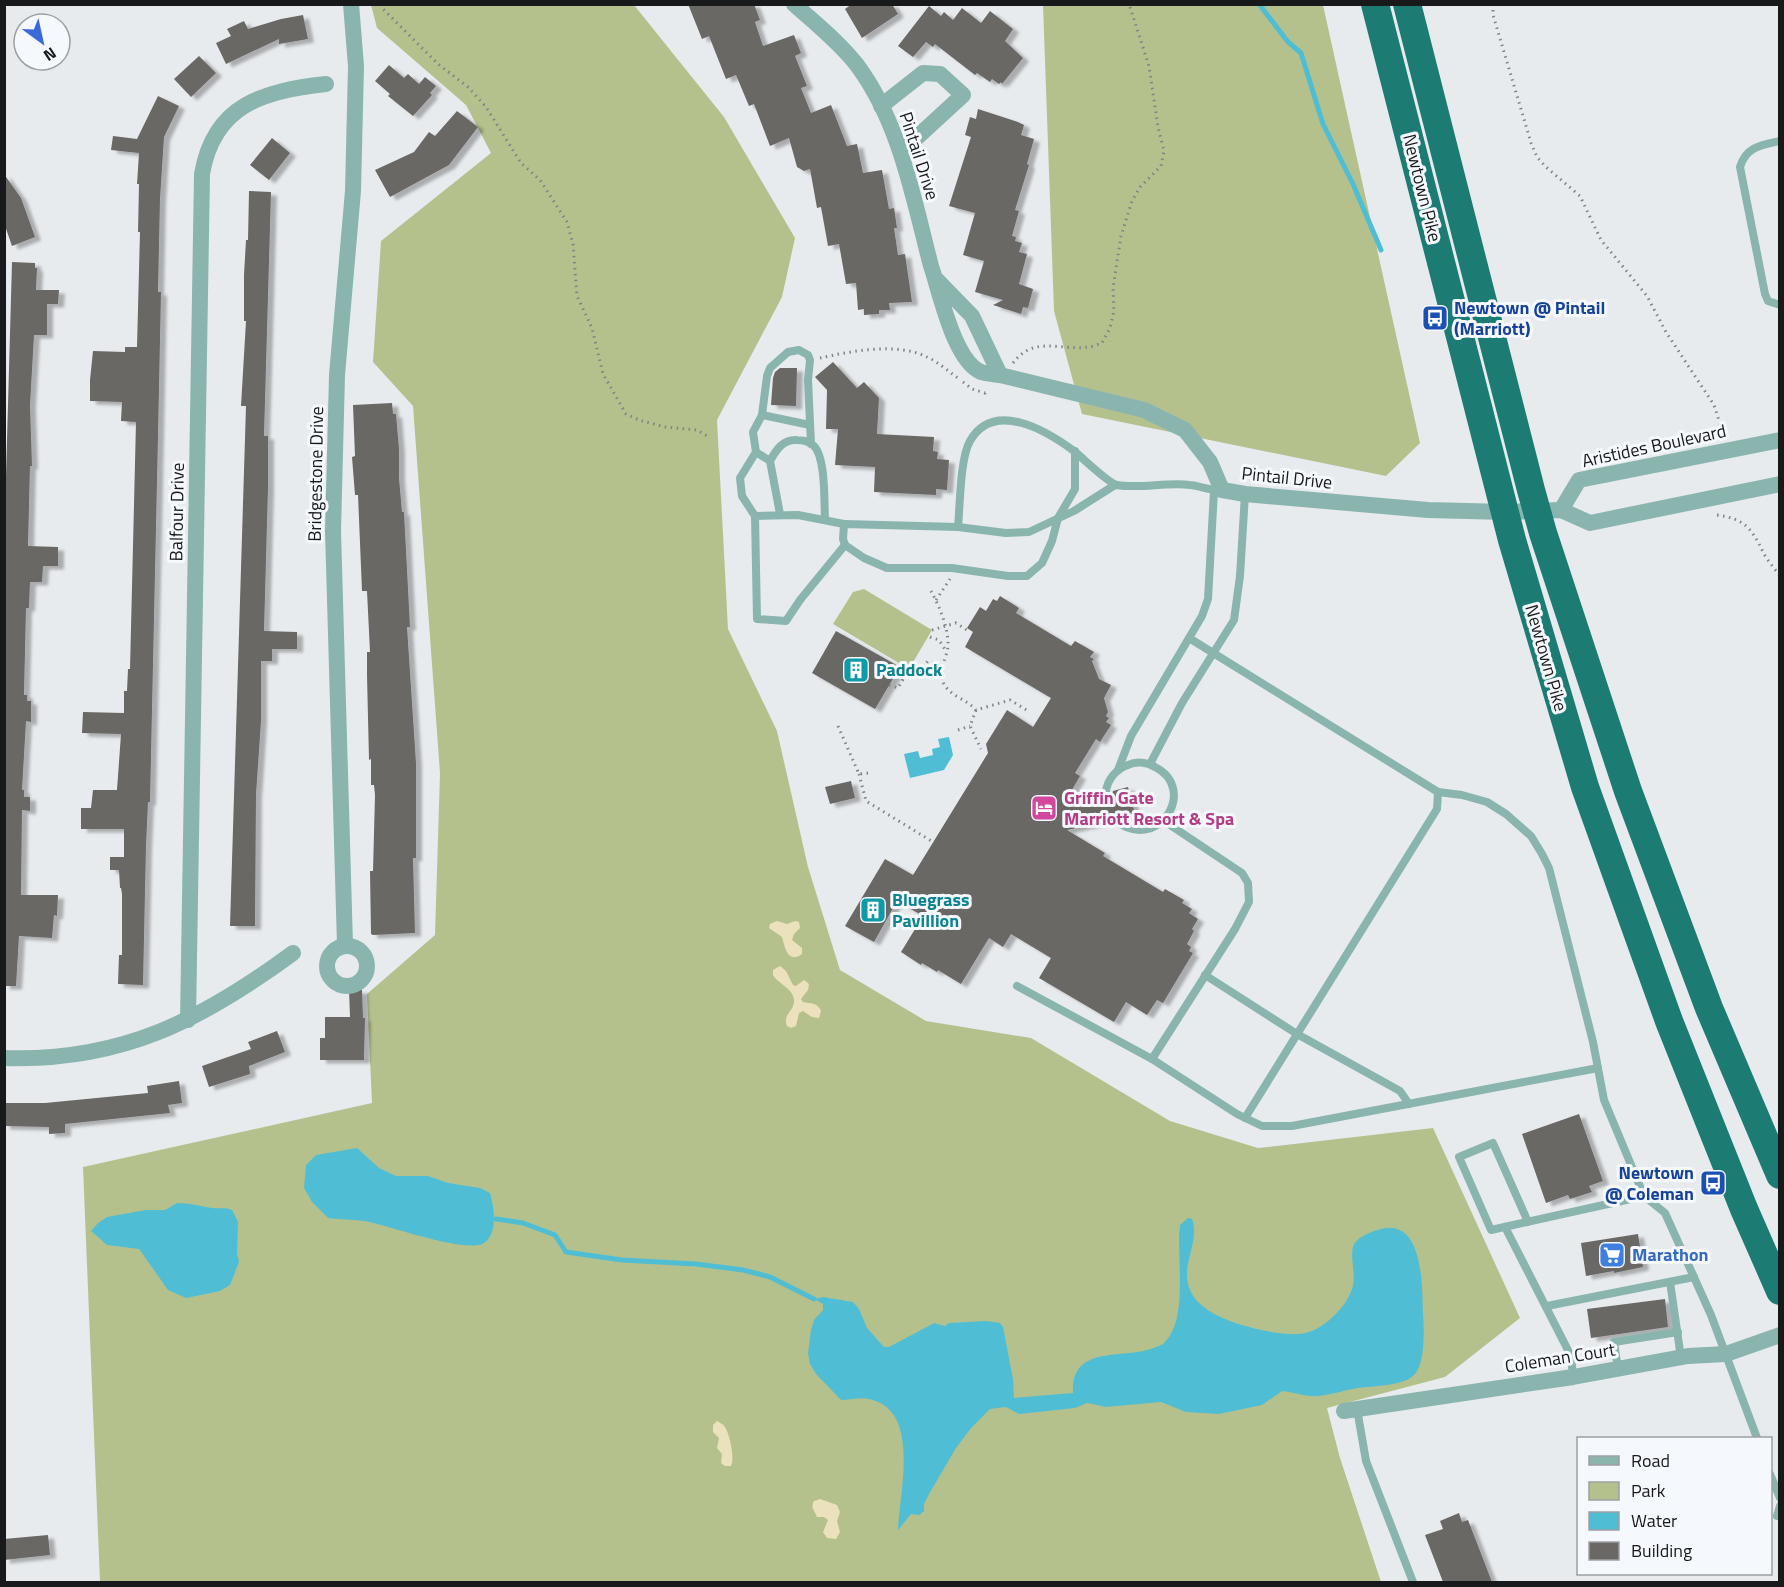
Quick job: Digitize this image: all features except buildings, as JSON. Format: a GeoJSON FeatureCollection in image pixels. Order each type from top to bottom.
{"type":"FeatureCollection","features":[{"type":"Feature","properties":{"kind":"highway","name":"Newtown Pike"},"geometry":{"type":"LineString","coordinates":[[1375,4],[1505,512],[1585,787],[1669,1021],[1779,1291]]}},
{"type":"Feature","properties":{"kind":"highway","name":"Newtown Pike"},"geometry":{"type":"LineString","coordinates":[[1407,4],[1628,791],[1709,1008],[1779,1175]]}},
{"type":"Feature","properties":{"kind":"street","name":"Bridgestone Drive"},"geometry":{"type":"LineString","coordinates":[[345,945],[333,531],[337,375],[353,191],[356,66],[351,4]]}},
{"type":"Feature","properties":{"kind":"street","name":"Pintail Drive"},"geometry":{"type":"LineString","coordinates":[[802,7],[857,66],[892,127],[936,279],[958,345],[969,363],[981,371],[1144,410],[1185,430],[1210,462],[1218,491],[1428,510],[1505,512],[1549,510]]}},
{"type":"Feature","properties":{"kind":"street"},"geometry":{"type":"LineString","coordinates":[[881,106],[923,73],[940,74],[963,95],[900,152]]}},
{"type":"Feature","properties":{"kind":"street","name":"Balfour Drive"},"geometry":{"type":"LineString","coordinates":[[188,1020],[202,174],[206,152],[214,135],[231,116],[253,100],[299,87],[326,84]]}},
{"type":"Feature","properties":{"kind":"street","name":"Pintail Drive"},"geometry":{"type":"LineString","coordinates":[[936,279],[972,316],[1001,375]]}},
{"type":"Feature","properties":{"kind":"street","name":"Aristides Boulevard"},"geometry":{"type":"LineString","coordinates":[[1549,510],[1579,480],[1779,440]]}},
{"type":"Feature","properties":{"kind":"street"},"geometry":{"type":"LineString","coordinates":[[1549,510],[1590,523],[1779,484]]}},
{"type":"Feature","properties":{"kind":"street"},"geometry":{"type":"LineString","coordinates":[[4,1058],[62,1056],[99,1051],[142,1040],[188,1020],[227,998],[294,953]]}},
{"type":"Feature","properties":{"kind":"street","name":"Coleman Court"},"geometry":{"type":"LineString","coordinates":[[1351,1410],[1574,1377],[1681,1358],[1725,1354],[1779,1335]]}},
{"type":"Feature","properties":{"kind":"lane"},"geometry":{"type":"LineString","coordinates":[[1779,141],[1750,150],[1740,167],[1765,294],[1768,301],[1779,305]]}},
{"type":"Feature","properties":{"kind":"lane"},"geometry":{"type":"LineString","coordinates":[[811,444],[808,380],[810,360],[808,355],[799,350],[788,351],[770,368],[762,415],[753,432],[756,452],[740,478],[742,496],[755,516],[757,619],[786,621],[800,600],[845,545]]}},
{"type":"Feature","properties":{"kind":"lane"},"geometry":{"type":"LineString","coordinates":[[762,415],[810,426]]}},
{"type":"Feature","properties":{"kind":"lane"},"geometry":{"type":"LineString","coordinates":[[958,527],[962,471],[969,441],[983,428],[1001,420],[1023,422],[1046,432],[1075,451],[1115,485]]}},
{"type":"Feature","properties":{"kind":"lane"},"geometry":{"type":"LineString","coordinates":[[780,514],[770,462],[777,448],[791,440],[806,440],[816,447],[821,463],[825,520]]}},
{"type":"Feature","properties":{"kind":"lane"},"geometry":{"type":"LineString","coordinates":[[844,524],[845,545],[864,558],[887,568],[952,568],[1008,576],[1027,576],[1042,563],[1052,541],[1058,518],[1075,489],[1075,451]]}},
{"type":"Feature","properties":{"kind":"lane"},"geometry":{"type":"LineString","coordinates":[[756,452],[770,462]]}},
{"type":"Feature","properties":{"kind":"lane"},"geometry":{"type":"LineString","coordinates":[[755,516],[798,515],[844,524],[958,527],[1005,533],[1029,532],[1074,512],[1115,485],[1191,485],[1218,491],[1208,598],[1202,616],[1131,736],[1118,770]]}},
{"type":"Feature","properties":{"kind":"lane"},"geometry":{"type":"LineString","coordinates":[[1150,764],[1182,703],[1234,620],[1240,576],[1245,494]]}},
{"type":"Feature","properties":{"kind":"lane"},"geometry":{"type":"LineString","coordinates":[[1189,638],[1438,792],[1462,795],[1487,802],[1506,814],[1531,836],[1549,868],[1604,1100],[1644,1196],[1665,1213],[1712,1315],[1757,1437]]}},
{"type":"Feature","properties":{"kind":"lane"},"geometry":{"type":"LineString","coordinates":[[1106,792],[1111,778],[1118,770],[1128,764],[1139,762],[1150,764],[1160,770],[1168,778],[1173,789],[1174,800],[1170,811],[1164,821],[1154,827],[1143,831],[1132,830],[1113,819]]}},
{"type":"Feature","properties":{"kind":"lane"},"geometry":{"type":"LineString","coordinates":[[1245,1118],[1437,809],[1438,792]]}},
{"type":"Feature","properties":{"kind":"lane"},"geometry":{"type":"LineString","coordinates":[[1152,1059],[1235,929],[1249,902],[1248,884],[1242,873],[1164,821]]}},
{"type":"Feature","properties":{"kind":"lane"},"geometry":{"type":"LineString","coordinates":[[1205,975],[1297,1034],[1400,1091],[1409,1104]]}},
{"type":"Feature","properties":{"kind":"lane"},"geometry":{"type":"LineString","coordinates":[[1017,986],[1152,1059],[1245,1118],[1262,1126],[1292,1126],[1598,1068]]}},
{"type":"Feature","properties":{"kind":"lane"},"geometry":{"type":"LineString","coordinates":[[1528,1222],[1493,1143],[1459,1158],[1491,1230],[1528,1222],[1644,1196]]}},
{"type":"Feature","properties":{"kind":"lane"},"geometry":{"type":"LineString","coordinates":[[1505,1227],[1571,1356],[1574,1377]]}},
{"type":"Feature","properties":{"kind":"lane"},"geometry":{"type":"LineString","coordinates":[[1547,1306],[1694,1277]]}},
{"type":"Feature","properties":{"kind":"lane"},"geometry":{"type":"LineString","coordinates":[[1670,1282],[1681,1358]]}},
{"type":"Feature","properties":{"kind":"lane"},"geometry":{"type":"LineString","coordinates":[[1618,1369],[1614,1342],[1678,1332]]}},
{"type":"Feature","properties":{"kind":"lane"},"geometry":{"type":"LineString","coordinates":[[1351,1410],[1366,1461],[1413,1582]]}},
{"type":"Feature","properties":{"kind":"lane"},"geometry":{"type":"LineString","coordinates":[[1772,1479],[1779,1498]]}},
{"type":"Feature","properties":{"kind":"lane"},"geometry":{"type":"LineString","coordinates":[[1777,1516],[1779,1506]]}},
{"type":"Feature","properties":{"kind":"path"},"geometry":{"type":"LineString","coordinates":[[381,4],[412,40],[468,87],[480,100],[521,163],[540,180],[567,222],[573,244],[577,296],[592,328],[603,374],[626,414],[665,427],[697,430],[709,437]]}},
{"type":"Feature","properties":{"kind":"path"},"geometry":{"type":"LineString","coordinates":[[810,360],[876,349],[915,352],[928,357],[972,389],[985,393],[1020,354],[1036,346],[1088,347],[1102,343],[1110,328],[1114,311],[1113,288],[1121,236],[1132,201],[1140,187],[1161,166],[1164,151],[1149,66],[1129,4]]}},
{"type":"Feature","properties":{"kind":"path"},"geometry":{"type":"LineString","coordinates":[[1492,5],[1537,157],[1580,196],[1601,240],[1647,296],[1666,332],[1709,398],[1719,418],[1720,427],[1717,433],[1708,438]]}},
{"type":"Feature","properties":{"kind":"path"},"geometry":{"type":"LineString","coordinates":[[1712,514],[1734,518],[1748,527],[1759,540],[1763,552],[1779,576]]}},
{"type":"Feature","properties":{"kind":"path"},"geometry":{"type":"LineString","coordinates":[[936,600],[955,571]]}},
{"type":"Feature","properties":{"kind":"path"},"geometry":{"type":"LineString","coordinates":[[931,591],[945,625],[948,645],[941,665],[942,682],[946,688],[971,704],[976,710]]}},
{"type":"Feature","properties":{"kind":"path"},"geometry":{"type":"LineString","coordinates":[[932,630],[956,623],[970,632]]}},
{"type":"Feature","properties":{"kind":"path"},"geometry":{"type":"LineString","coordinates":[[930,637],[939,640],[946,652]]}},
{"type":"Feature","properties":{"kind":"path"},"geometry":{"type":"LineString","coordinates":[[889,685],[898,688],[909,669],[919,672],[928,661],[941,665]]}},
{"type":"Feature","properties":{"kind":"path"},"geometry":{"type":"LineString","coordinates":[[976,710],[1010,700],[1030,712]]}},
{"type":"Feature","properties":{"kind":"path"},"geometry":{"type":"LineString","coordinates":[[976,710],[970,726],[981,749]]}},
{"type":"Feature","properties":{"kind":"path"},"geometry":{"type":"LineString","coordinates":[[838,726],[859,774],[866,801],[933,842]]}},
{"type":"Feature","properties":{"kind":"path"},"geometry":{"type":"LineString","coordinates":[[958,730],[970,726]]}},
{"type":"Feature","properties":{"kind":"path"},"geometry":{"type":"LineString","coordinates":[[859,774],[868,773]]}},
{"type":"Feature","properties":{"kind":"green space"},"geometry":{"type":"Polygon","coordinates":[[[371,5],[634,5],[724,117],[795,238],[782,297],[717,420],[728,629],[777,731],[808,867],[840,970],[926,1021],[1031,1038],[1170,1121],[1258,1148],[1433,1128],[1520,1318],[1445,1377],[1327,1408],[1340,1458],[1381,1582],[100,1582],[83,1167],[372,1103],[367,994],[435,935],[440,773],[413,406],[373,362],[381,241],[491,153],[466,105],[377,28],[371,5]]]}},
{"type":"Feature","properties":{"kind":"green space"},"geometry":{"type":"Polygon","coordinates":[[[1043,5],[1323,5],[1420,443],[1386,476],[1082,414],[1054,311],[1043,5]]]}},
{"type":"Feature","properties":{"kind":"green space"},"geometry":{"type":"Polygon","coordinates":[[[864,589],[932,630],[909,669],[833,624],[853,592],[864,589]]]}},
{"type":"Feature","properties":{"kind":"sand"},"geometry":{"type":"Polygon","coordinates":[[[777,921],[787,924],[799,922],[800,928],[792,940],[802,948],[802,954],[797,957],[790,956],[782,937],[769,928],[770,924],[777,921]]]}},
{"type":"Feature","properties":{"kind":"sand"},"geometry":{"type":"Polygon","coordinates":[[[780,966],[786,971],[793,985],[796,986],[804,980],[809,984],[808,990],[801,999],[803,1002],[818,1006],[821,1011],[819,1018],[812,1017],[803,1011],[799,1013],[796,1026],[791,1028],[787,1026],[786,1018],[793,1007],[794,1000],[791,992],[773,975],[773,970],[780,966]]]}},
{"type":"Feature","properties":{"kind":"sand"},"geometry":{"type":"Polygon","coordinates":[[[717,1421],[724,1426],[729,1435],[732,1453],[731,1466],[721,1463],[722,1454],[717,1448],[719,1438],[713,1432],[713,1425],[717,1421]]]}},
{"type":"Feature","properties":{"kind":"sand"},"geometry":{"type":"Polygon","coordinates":[[[820,1499],[837,1505],[840,1512],[837,1521],[840,1532],[836,1539],[827,1538],[823,1532],[828,1520],[824,1517],[817,1517],[813,1509],[814,1501],[820,1499]]]}},
{"type":"Feature","properties":{"kind":"water"},"geometry":{"type":"Polygon","coordinates":[[[949,737],[953,755],[944,770],[910,778],[904,754],[918,751],[920,758],[933,755],[932,749],[940,747],[938,739],[949,737]]]}},
{"type":"Feature","properties":{"kind":"water"},"geometry":{"type":"Polygon","coordinates":[[[357,1148],[379,1168],[396,1176],[428,1176],[448,1183],[480,1188],[490,1193],[494,1221],[491,1235],[482,1244],[459,1245],[369,1222],[328,1218],[312,1202],[304,1188],[306,1165],[316,1155],[357,1148]]]}},
{"type":"Feature","properties":{"kind":"water"},"geometry":{"type":"Polygon","coordinates":[[[177,1203],[229,1209],[232,1210],[238,1222],[239,1262],[230,1285],[220,1291],[186,1298],[168,1290],[139,1249],[107,1245],[91,1231],[107,1217],[146,1210],[165,1210],[177,1203]]]}},
{"type":"Feature","properties":{"kind":"water"},"geometry":{"type":"Polygon","coordinates":[[[1188,1218],[1192,1219],[1194,1238],[1188,1265],[1188,1284],[1192,1294],[1202,1306],[1233,1322],[1287,1334],[1299,1334],[1316,1329],[1325,1324],[1340,1309],[1353,1285],[1353,1248],[1359,1239],[1381,1229],[1395,1228],[1406,1234],[1413,1244],[1421,1273],[1424,1327],[1420,1365],[1416,1372],[1407,1380],[1395,1384],[1323,1395],[1309,1396],[1282,1391],[1262,1405],[1219,1414],[1186,1412],[1161,1402],[1106,1407],[1087,1403],[1075,1408],[1019,1414],[1006,1407],[990,1409],[971,1428],[956,1448],[929,1494],[924,1504],[924,1511],[919,1515],[911,1514],[898,1530],[904,1460],[899,1425],[891,1411],[878,1402],[863,1398],[841,1400],[816,1374],[810,1364],[808,1353],[814,1320],[823,1310],[823,1304],[814,1299],[823,1297],[853,1302],[859,1309],[867,1328],[884,1347],[889,1347],[934,1323],[945,1326],[949,1323],[987,1321],[1000,1323],[1003,1327],[1013,1379],[1014,1398],[1073,1393],[1075,1378],[1080,1367],[1089,1361],[1100,1357],[1151,1349],[1163,1344],[1172,1332],[1179,1304],[1180,1225],[1188,1218]]]}},
{"type":"Feature","properties":{"kind":"waterway"},"geometry":{"type":"LineString","coordinates":[[1259,4],[1288,42],[1301,53],[1323,124],[1353,184],[1381,250]]}},
{"type":"Feature","properties":{"kind":"waterway"},"geometry":{"type":"LineString","coordinates":[[496,1219],[523,1223],[555,1235],[566,1252],[622,1260],[696,1264],[743,1270],[770,1277],[814,1299]]}},
{"type":"Feature","properties":{"kind":"place","name":"Newtown @ Pintail (Marriott)"},"geometry":{"type":"Point","coordinates":[1435,318]}},
{"type":"Feature","properties":{"kind":"place","name":"Paddock"},"geometry":{"type":"Point","coordinates":[856,670]}},
{"type":"Feature","properties":{"kind":"place","name":"Griffin Gate Marriott Resort & Spa"},"geometry":{"type":"Point","coordinates":[1044,808]}},
{"type":"Feature","properties":{"kind":"place","name":"Bluegrass Pavillion"},"geometry":{"type":"Point","coordinates":[873,910]}},
{"type":"Feature","properties":{"kind":"place","name":"Newtown @ Coleman"},"geometry":{"type":"Point","coordinates":[1713,1183]}},
{"type":"Feature","properties":{"kind":"place","name":"Marathon"},"geometry":{"type":"Point","coordinates":[1612,1255]}}]}
